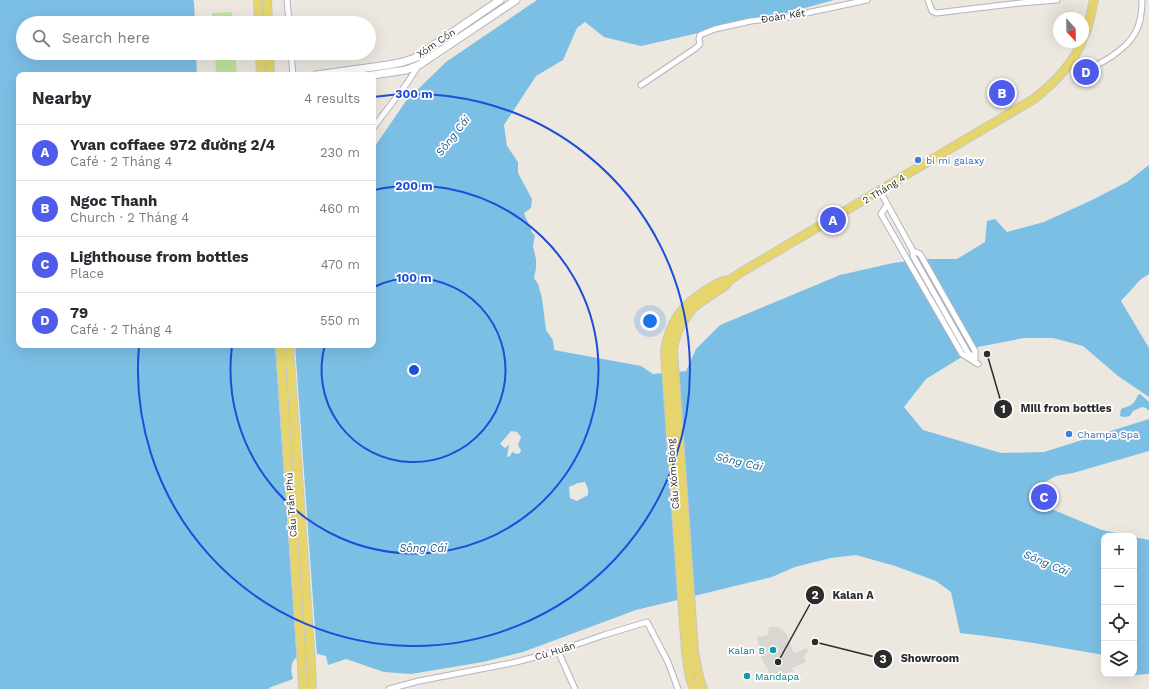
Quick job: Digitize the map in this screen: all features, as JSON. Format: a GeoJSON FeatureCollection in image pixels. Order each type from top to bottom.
{"type":"FeatureCollection","features":[{"type":"Feature","properties":{"kind":"main road"},"geometry":{"type":"LineString","coordinates":[[258,0],[259,16]]}},
{"type":"Feature","properties":{"kind":"main road"},"geometry":{"type":"LineString","coordinates":[[267,0],[268,16]]}},
{"type":"Feature","properties":{"kind":"main road"},"geometry":{"type":"LineString","coordinates":[[1089,21],[1094,0]]}},
{"type":"Feature","properties":{"kind":"main road","name":"2 Tháng 4"},"geometry":{"type":"LineString","coordinates":[[691,305],[705,299],[726,285],[730,280],[1034,99],[1059,76],[1079,48]]}},
{"type":"Feature","properties":{"kind":"main road"},"geometry":{"type":"LineString","coordinates":[[260,60],[261,72]]}},
{"type":"Feature","properties":{"kind":"main road"},"geometry":{"type":"LineString","coordinates":[[270,60],[270,72]]}},
{"type":"Feature","properties":{"kind":"main road","name":"Cầu Xóm Bóng"},"geometry":{"type":"LineString","coordinates":[[690,652],[673,350],[678,330],[691,305]]}},
{"type":"Feature","properties":{"kind":"main road","name":"Cầu Trần Phú"},"geometry":{"type":"LineString","coordinates":[[280,348],[303,689]]}},
{"type":"Feature","properties":{"kind":"main road","name":"Cầu Trần Phú"},"geometry":{"type":"LineString","coordinates":[[289,348],[312,689]]}},
{"type":"Feature","properties":{"kind":"main road"},"geometry":{"type":"LineString","coordinates":[[690,652],[693,689]]}},
{"type":"Feature","properties":{"kind":"main road"},"geometry":{"type":"LineString","coordinates":[[690,652],[702,689]]}},
{"type":"Feature","properties":{"kind":"street"},"geometry":{"type":"LineString","coordinates":[[288,0],[289,16]]}},
{"type":"Feature","properties":{"kind":"street","name":"Xóm Cồn"},"geometry":{"type":"LineString","coordinates":[[338,72],[388,65],[415,58],[500,0]]}},
{"type":"Feature","properties":{"kind":"street","name":"Xóm Cồn"},"geometry":{"type":"LineString","coordinates":[[376,75],[406,70],[419,65],[516,0]]}},
{"type":"Feature","properties":{"kind":"street","name":"Đoàn Kết"},"geometry":{"type":"LineString","coordinates":[[641,85],[696,48],[700,44],[700,35],[715,29],[751,21],[788,17],[867,0]]}},
{"type":"Feature","properties":{"kind":"street"},"geometry":{"type":"LineString","coordinates":[[928,0],[932,11],[936,13],[1057,0]]}},
{"type":"Feature","properties":{"kind":"street"},"geometry":{"type":"LineString","coordinates":[[1071,61],[1078,67],[1088,68],[1118,51],[1131,40],[1141,17],[1142,0]]}},
{"type":"Feature","properties":{"kind":"street"},"geometry":{"type":"LineString","coordinates":[[376,124],[419,65],[415,58]]}},
{"type":"Feature","properties":{"kind":"street"},"geometry":{"type":"LineString","coordinates":[[292,60],[293,72]]}},
{"type":"Feature","properties":{"kind":"street"},"geometry":{"type":"LineString","coordinates":[[880,191],[913,250],[913,256],[968,353],[974,357],[978,364],[962,354],[881,214],[887,205]]}},
{"type":"Feature","properties":{"kind":"street"},"geometry":{"type":"LineString","coordinates":[[913,250],[920,254],[975,351],[974,357]]}},
{"type":"Feature","properties":{"kind":"street","name":"Cù Huân"},"geometry":{"type":"LineString","coordinates":[[389,689],[419,681],[512,663],[558,651],[647,622],[668,662],[678,689]]}},
{"type":"Feature","properties":{"kind":"street"},"geometry":{"type":"LineString","coordinates":[[558,651],[575,689]]}},
{"type":"Feature","properties":{"kind":"green space"},"geometry":{"type":"Polygon","coordinates":[[[232,12],[232,16],[212,16],[212,13],[232,12]]]}},
{"type":"Feature","properties":{"kind":"green space"},"geometry":{"type":"Polygon","coordinates":[[[215,60],[236,60],[237,72],[216,72],[215,60]]]}},
{"type":"Feature","properties":{"kind":"shaded area"},"geometry":{"type":"Polygon","coordinates":[[[769,627],[777,627],[782,629],[787,635],[794,653],[807,648],[808,651],[804,657],[806,662],[792,668],[794,671],[772,680],[761,658],[757,637],[768,635],[769,627]]]}},
{"type":"Feature","properties":{"kind":"water","name":"Sông Cái"},"geometry":{"type":"Polygon","coordinates":[[[0,0],[193,0],[195,16],[16,16],[16,60],[196,60],[197,72],[16,72],[16,348],[376,348],[376,145],[406,101],[446,62],[537,0],[834,0],[779,15],[641,46],[604,37],[585,22],[577,28],[563,60],[536,76],[504,125],[507,146],[518,162],[518,173],[532,199],[531,208],[524,213],[532,233],[535,235],[533,246],[536,259],[536,268],[534,278],[538,284],[542,298],[546,330],[553,340],[554,350],[641,366],[653,374],[686,371],[696,349],[720,325],[840,275],[893,263],[926,259],[957,259],[985,242],[987,221],[995,219],[1007,232],[1044,222],[1127,182],[1149,165],[1149,274],[1141,279],[1121,301],[1149,348],[1149,397],[1118,376],[1083,346],[1053,338],[1024,338],[978,347],[926,379],[904,407],[923,430],[1001,453],[1044,452],[1149,419],[1149,451],[1073,473],[1056,476],[1040,485],[1037,503],[1102,530],[1116,533],[1101,533],[1101,654],[1014,640],[960,633],[951,592],[936,581],[895,566],[856,555],[831,558],[795,567],[772,577],[636,610],[523,652],[483,662],[411,674],[384,672],[346,659],[328,665],[326,656],[314,653],[302,654],[293,662],[291,669],[293,679],[268,689],[0,689],[0,0]],[[511,431],[500,444],[505,448],[509,445],[507,457],[510,456],[512,452],[517,454],[520,453],[521,450],[518,445],[521,437],[517,432],[511,431]],[[585,482],[569,487],[570,498],[577,501],[588,495],[588,489],[585,482]]]}},
{"type":"Feature","properties":{"kind":"water"},"geometry":{"type":"Polygon","coordinates":[[[1140,394],[1149,402],[1149,411],[1142,407],[1133,411],[1130,416],[1120,416],[1121,409],[1131,405],[1140,394]]]}},
{"type":"Feature","properties":{"kind":"water"},"geometry":{"type":"Polygon","coordinates":[[[1137,538],[1149,540],[1149,674],[1137,675],[1137,538]]]}},
{"type":"Feature","properties":{"kind":"pier"},"geometry":{"type":"Polygon","coordinates":[[[275,348],[295,348],[317,657],[308,655],[298,658],[297,660],[275,348]]]}},
{"type":"Feature","properties":{"kind":"place","name":"79"},"geometry":{"type":"Point","coordinates":[1086,72]}},
{"type":"Feature","properties":{"kind":"place","name":"Ngoc Thanh"},"geometry":{"type":"Point","coordinates":[1002,93]}},
{"type":"Feature","properties":{"kind":"place","name":"bi mi galaxy"},"geometry":{"type":"Point","coordinates":[918,160]}},
{"type":"Feature","properties":{"kind":"place","name":"Yvan coffaee 972 đường 2/4"},"geometry":{"type":"Point","coordinates":[833,220]}},
{"type":"Feature","properties":{"kind":"place","name":"Mill from bottles"},"geometry":{"type":"Point","coordinates":[987,354]}},
{"type":"Feature","properties":{"kind":"place","name":"Champa Spa"},"geometry":{"type":"Point","coordinates":[1069,434]}},
{"type":"Feature","properties":{"kind":"place","name":"Lighthouse from bottles"},"geometry":{"type":"Point","coordinates":[1044,497]}},
{"type":"Feature","properties":{"kind":"place","name":"Showroom"},"geometry":{"type":"Point","coordinates":[815,642]}},
{"type":"Feature","properties":{"kind":"place","name":"Kalan B"},"geometry":{"type":"Point","coordinates":[773,650]}},
{"type":"Feature","properties":{"kind":"place","name":"Kalan A"},"geometry":{"type":"Point","coordinates":[778,662]}},
{"type":"Feature","properties":{"kind":"place","name":"Mandapa"},"geometry":{"type":"Point","coordinates":[747,676]}}]}
